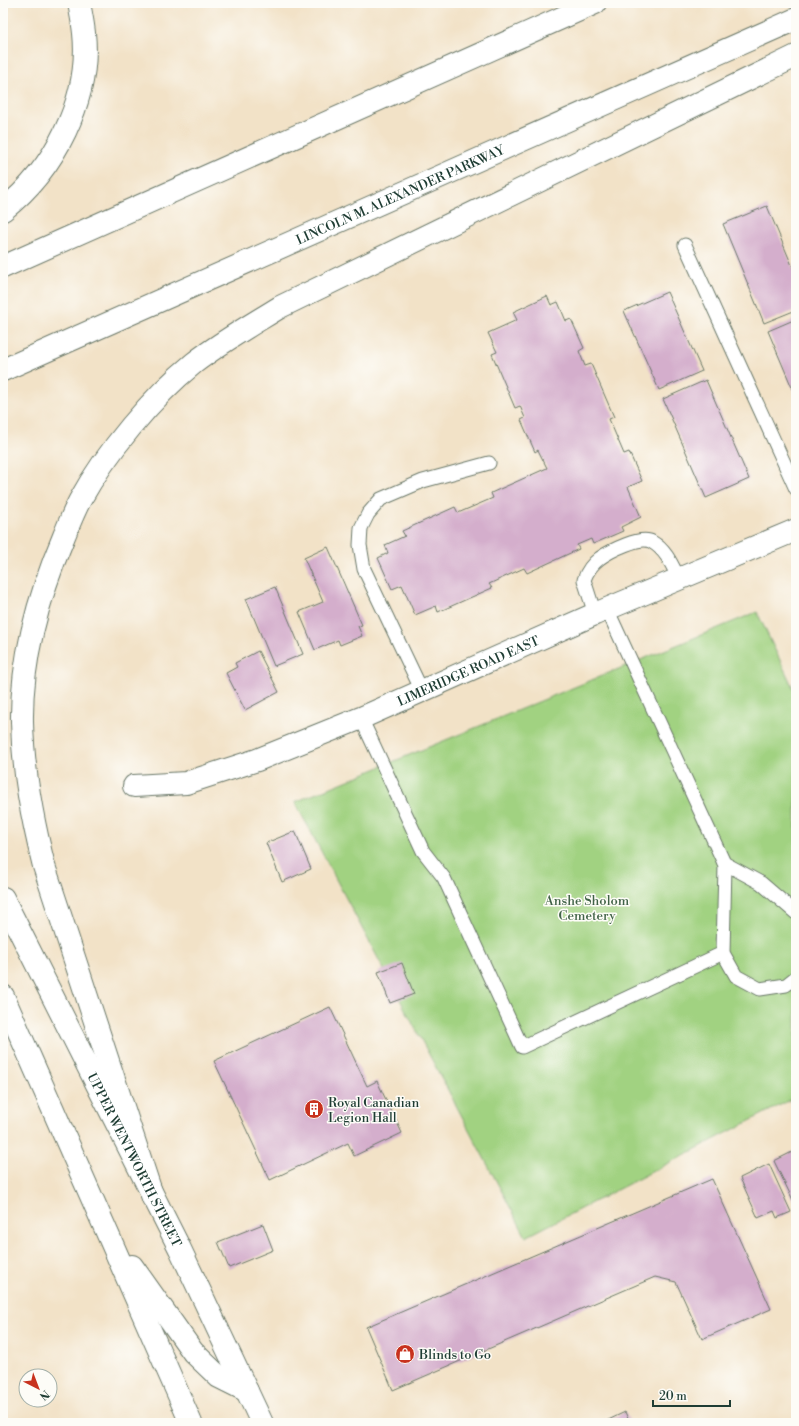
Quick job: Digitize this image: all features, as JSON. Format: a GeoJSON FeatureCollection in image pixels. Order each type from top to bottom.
{"type":"FeatureCollection","features":[{"type":"Feature","properties":{"kind":"main road"},"geometry":{"type":"LineString","coordinates":[[3,210],[37,176],[60,142],[77,105],[84,67],[84,34],[79,3]]}},
{"type":"Feature","properties":{"kind":"main road"},"geometry":{"type":"LineString","coordinates":[[3,267],[595,3]]}},
{"type":"Feature","properties":{"kind":"main road","name":"LINCOLN M. ALEXANDER PARKWAY"},"geometry":{"type":"LineString","coordinates":[[3,370],[796,19]]}},
{"type":"Feature","properties":{"kind":"main road"},"geometry":{"type":"LineString","coordinates":[[153,1198],[44,866],[32,818],[25,772],[22,721],[26,663],[39,602],[80,500],[116,444],[156,400],[194,363],[234,335],[287,303],[796,56]]}},
{"type":"Feature","properties":{"kind":"main road","name":"LIMERIDGE ROAD EAST"},"geometry":{"type":"LineString","coordinates":[[134,786],[186,783],[257,760],[361,718],[601,612],[796,530]]}},
{"type":"Feature","properties":{"kind":"main road","name":"UPPER WENTWORTH STREET"},"geometry":{"type":"LineString","coordinates":[[3,898],[180,1249],[262,1423]]}},
{"type":"Feature","properties":{"kind":"main road"},"geometry":{"type":"LineString","coordinates":[[3,996],[191,1423]]}},
{"type":"Feature","properties":{"kind":"main road"},"geometry":{"type":"LineString","coordinates":[[107,1231],[193,1352],[219,1377],[247,1391]]}},
{"type":"Feature","properties":{"kind":"lane"},"geometry":{"type":"LineString","coordinates":[[685,245],[796,489]]}},
{"type":"Feature","properties":{"kind":"lane"},"geometry":{"type":"LineString","coordinates":[[422,691],[364,568],[360,545],[361,528],[368,514],[381,499],[423,481],[489,463]]}},
{"type":"Feature","properties":{"kind":"lane"},"geometry":{"type":"LineString","coordinates":[[679,579],[667,554],[651,541],[639,540],[631,542],[601,558],[588,570],[584,580],[724,863],[723,953],[736,976],[760,988],[786,985],[796,977]]}},
{"type":"Feature","properties":{"kind":"lane"},"geometry":{"type":"LineString","coordinates":[[361,718],[423,851],[444,878],[522,1047],[723,953]]}},
{"type":"Feature","properties":{"kind":"lane"},"geometry":{"type":"LineString","coordinates":[[724,863],[761,883],[796,913]]}},
{"type":"Feature","properties":{"kind":"green space","name":"Anshe Sholom Cemetery"},"geometry":{"type":"Polygon","coordinates":[[[757,612],[796,694],[796,1097],[526,1237],[295,802],[757,612]]]}},
{"type":"Feature","properties":{"kind":"building"},"geometry":{"type":"Polygon","coordinates":[[[767,206],[796,275],[796,310],[764,323],[723,224],[767,206]]]}},
{"type":"Feature","properties":{"kind":"building"},"geometry":{"type":"Polygon","coordinates":[[[667,292],[702,371],[659,390],[624,311],[667,292]]]}},
{"type":"Feature","properties":{"kind":"building"},"geometry":{"type":"Polygon","coordinates":[[[547,296],[551,305],[558,302],[566,321],[571,319],[584,348],[579,351],[585,366],[591,364],[614,417],[609,419],[624,454],[629,452],[642,481],[628,487],[641,517],[621,527],[623,531],[593,544],[591,539],[577,545],[579,549],[527,573],[524,568],[489,584],[492,588],[438,612],[436,606],[415,615],[402,585],[392,589],[378,558],[388,553],[385,545],[405,536],[402,531],[455,507],[458,513],[493,498],[491,493],[547,468],[538,450],[535,452],[521,420],[525,418],[520,406],[515,408],[492,354],[497,352],[488,333],[517,320],[513,312],[547,296]]]}},
{"type":"Feature","properties":{"kind":"building"},"geometry":{"type":"Polygon","coordinates":[[[796,319],[796,397],[768,331],[796,319]]]}},
{"type":"Feature","properties":{"kind":"building"},"geometry":{"type":"Polygon","coordinates":[[[706,380],[749,479],[706,498],[663,399],[706,380]]]}},
{"type":"Feature","properties":{"kind":"building"},"geometry":{"type":"Polygon","coordinates":[[[328,547],[362,625],[358,626],[362,636],[340,645],[338,640],[315,650],[299,612],[323,602],[304,558],[328,547]]]}},
{"type":"Feature","properties":{"kind":"building"},"geometry":{"type":"Polygon","coordinates":[[[275,587],[303,654],[274,666],[246,599],[275,587]]]}},
{"type":"Feature","properties":{"kind":"building"},"geometry":{"type":"Polygon","coordinates":[[[258,651],[279,692],[245,710],[226,673],[237,667],[235,663],[258,651]]]}},
{"type":"Feature","properties":{"kind":"building"},"geometry":{"type":"Polygon","coordinates":[[[295,831],[311,869],[282,882],[266,843],[295,831]]]}},
{"type":"Feature","properties":{"kind":"building"},"geometry":{"type":"Polygon","coordinates":[[[402,963],[414,994],[390,1003],[378,972],[402,963]]]}},
{"type":"Feature","properties":{"kind":"building","name":"Royal Canadian Legion Hall"},"geometry":{"type":"Polygon","coordinates":[[[330,1007],[367,1086],[377,1081],[402,1133],[354,1156],[348,1143],[270,1180],[214,1061],[330,1007]]]}},
{"type":"Feature","properties":{"kind":"building"},"geometry":{"type":"Polygon","coordinates":[[[796,1150],[796,1199],[793,1200],[774,1161],[796,1150]]]}},
{"type":"Feature","properties":{"kind":"building"},"geometry":{"type":"Polygon","coordinates":[[[769,1164],[791,1212],[777,1218],[774,1211],[758,1218],[740,1178],[769,1164]]]}},
{"type":"Feature","properties":{"kind":"building"},"geometry":{"type":"Polygon","coordinates":[[[712,1179],[771,1309],[702,1339],[676,1282],[655,1277],[393,1390],[366,1327],[712,1179]]]}},
{"type":"Feature","properties":{"kind":"building"},"geometry":{"type":"Polygon","coordinates":[[[263,1224],[273,1250],[229,1268],[218,1242],[263,1224]]]}},
{"type":"Feature","properties":{"kind":"building"},"geometry":{"type":"Polygon","coordinates":[[[625,1412],[630,1423],[602,1423],[625,1412]]]}},
{"type":"Feature","properties":{"kind":"place","name":"Royal Canadian Legion Hall"},"geometry":{"type":"Point","coordinates":[314,1109]}},
{"type":"Feature","properties":{"kind":"place","name":"Blinds to Go"},"geometry":{"type":"Point","coordinates":[405,1354]}}]}
